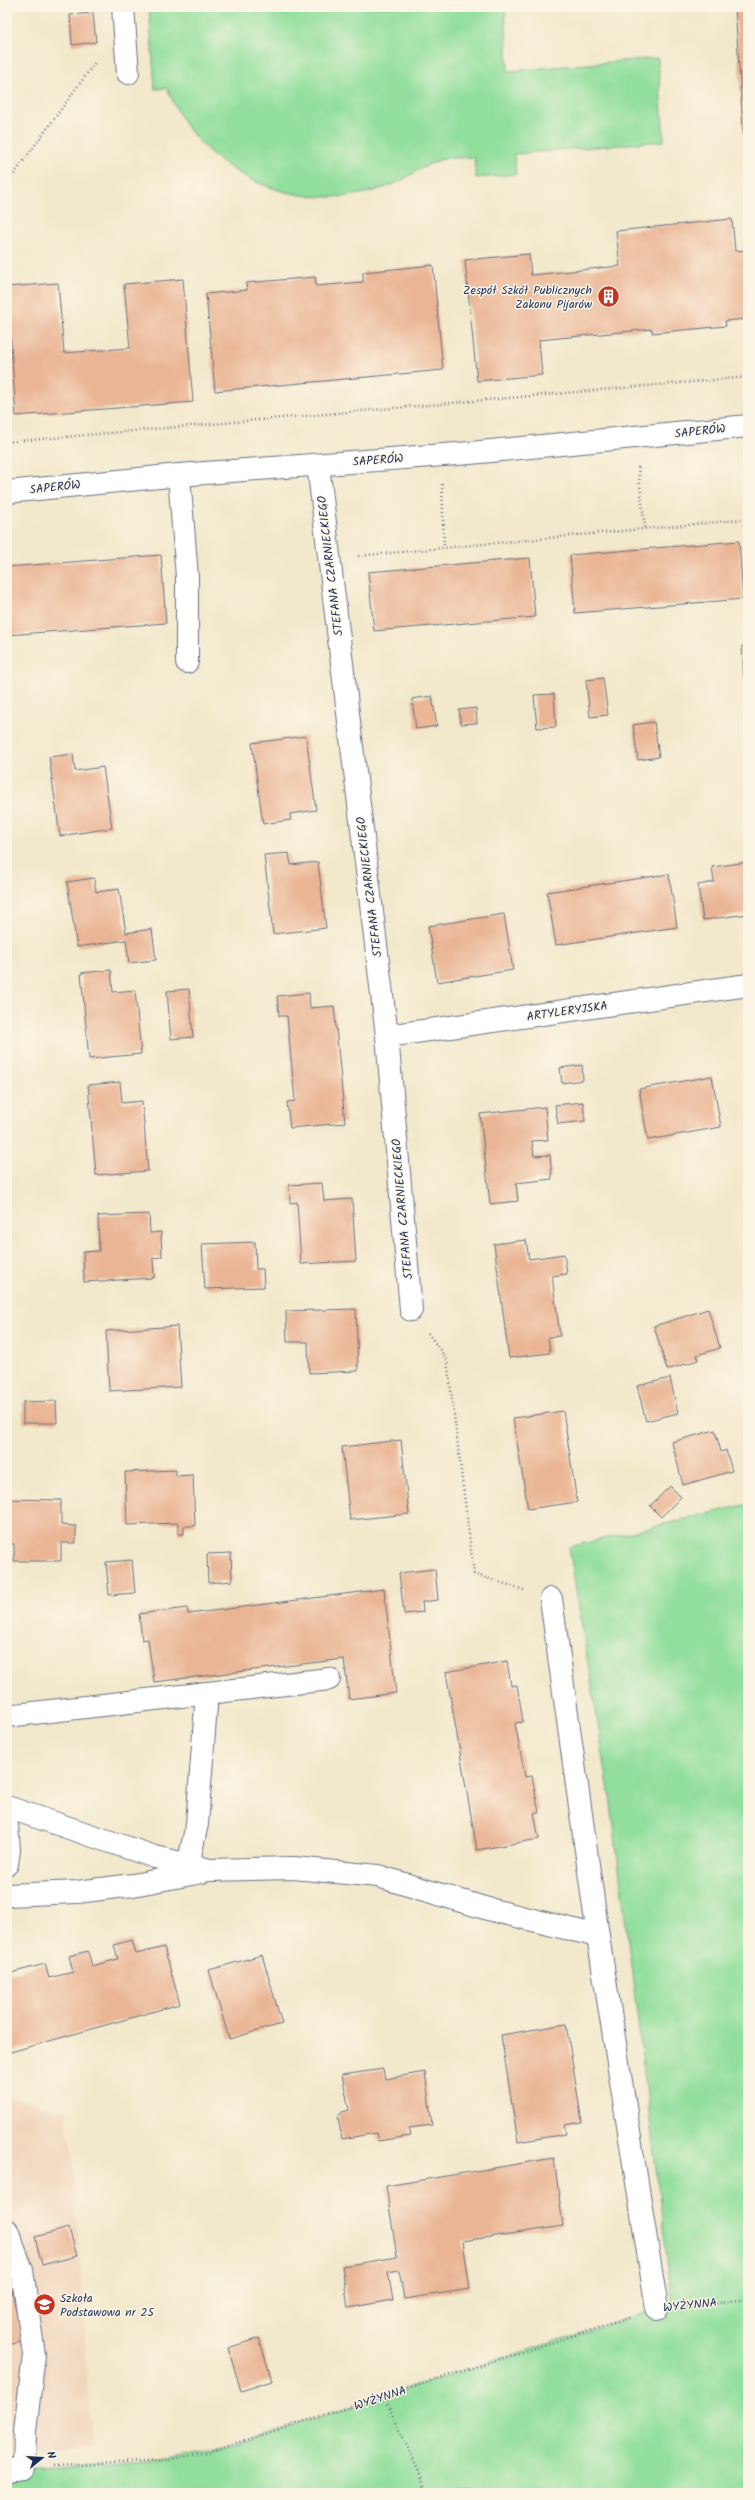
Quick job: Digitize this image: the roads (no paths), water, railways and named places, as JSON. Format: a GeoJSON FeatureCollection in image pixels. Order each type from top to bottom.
{"type":"FeatureCollection","features":[{"type":"Feature","properties":{"kind":"street"},"geometry":{"type":"LineString","coordinates":[[124,7],[128,73]]}},
{"type":"Feature","properties":{"kind":"street","name":"SAPERÓW"},"geometry":{"type":"LineString","coordinates":[[7,492],[179,475],[441,456],[748,426]]}},
{"type":"Feature","properties":{"kind":"street","name":"STEFANA CZARNIECKIEGO"},"geometry":{"type":"LineString","coordinates":[[318,465],[387,1036],[411,1310]]}},
{"type":"Feature","properties":{"kind":"street"},"geometry":{"type":"LineString","coordinates":[[179,475],[187,577],[188,662]]}},
{"type":"Feature","properties":{"kind":"street","name":"ARTYLERYJSKA"},"geometry":{"type":"LineString","coordinates":[[387,1036],[748,986]]}},
{"type":"Feature","properties":{"kind":"street"},"geometry":{"type":"LineString","coordinates":[[551,1598],[598,1936],[657,2309]]}},
{"type":"Feature","properties":{"kind":"street"},"geometry":{"type":"LineString","coordinates":[[7,1716],[329,1679]]}},
{"type":"Feature","properties":{"kind":"street"},"geometry":{"type":"LineString","coordinates":[[188,1865],[197,1824],[207,1693]]}},
{"type":"Feature","properties":{"kind":"street"},"geometry":{"type":"LineString","coordinates":[[7,1807],[155,1857],[210,1870]]}},
{"type":"Feature","properties":{"kind":"street"},"geometry":{"type":"LineString","coordinates":[[7,1826],[9,1850],[7,1864]]}},
{"type":"Feature","properties":{"kind":"street"},"geometry":{"type":"LineString","coordinates":[[7,1895],[77,1892],[132,1885],[210,1870],[294,1868],[378,1876],[488,1909],[598,1936]]}},
{"type":"Feature","properties":{"kind":"street"},"geometry":{"type":"LineString","coordinates":[[7,2230],[22,2270],[34,2355],[25,2431],[15,2469]]}},
{"type":"Feature","properties":{"kind":"place","name":"Zespół Szkół Publicznych Zakonu Pijarów"},"geometry":{"type":"Point","coordinates":[608,297]}},
{"type":"Feature","properties":{"kind":"place","name":"Szkoła Podstawowa nr 25"},"geometry":{"type":"Point","coordinates":[45,2305]}}]}
